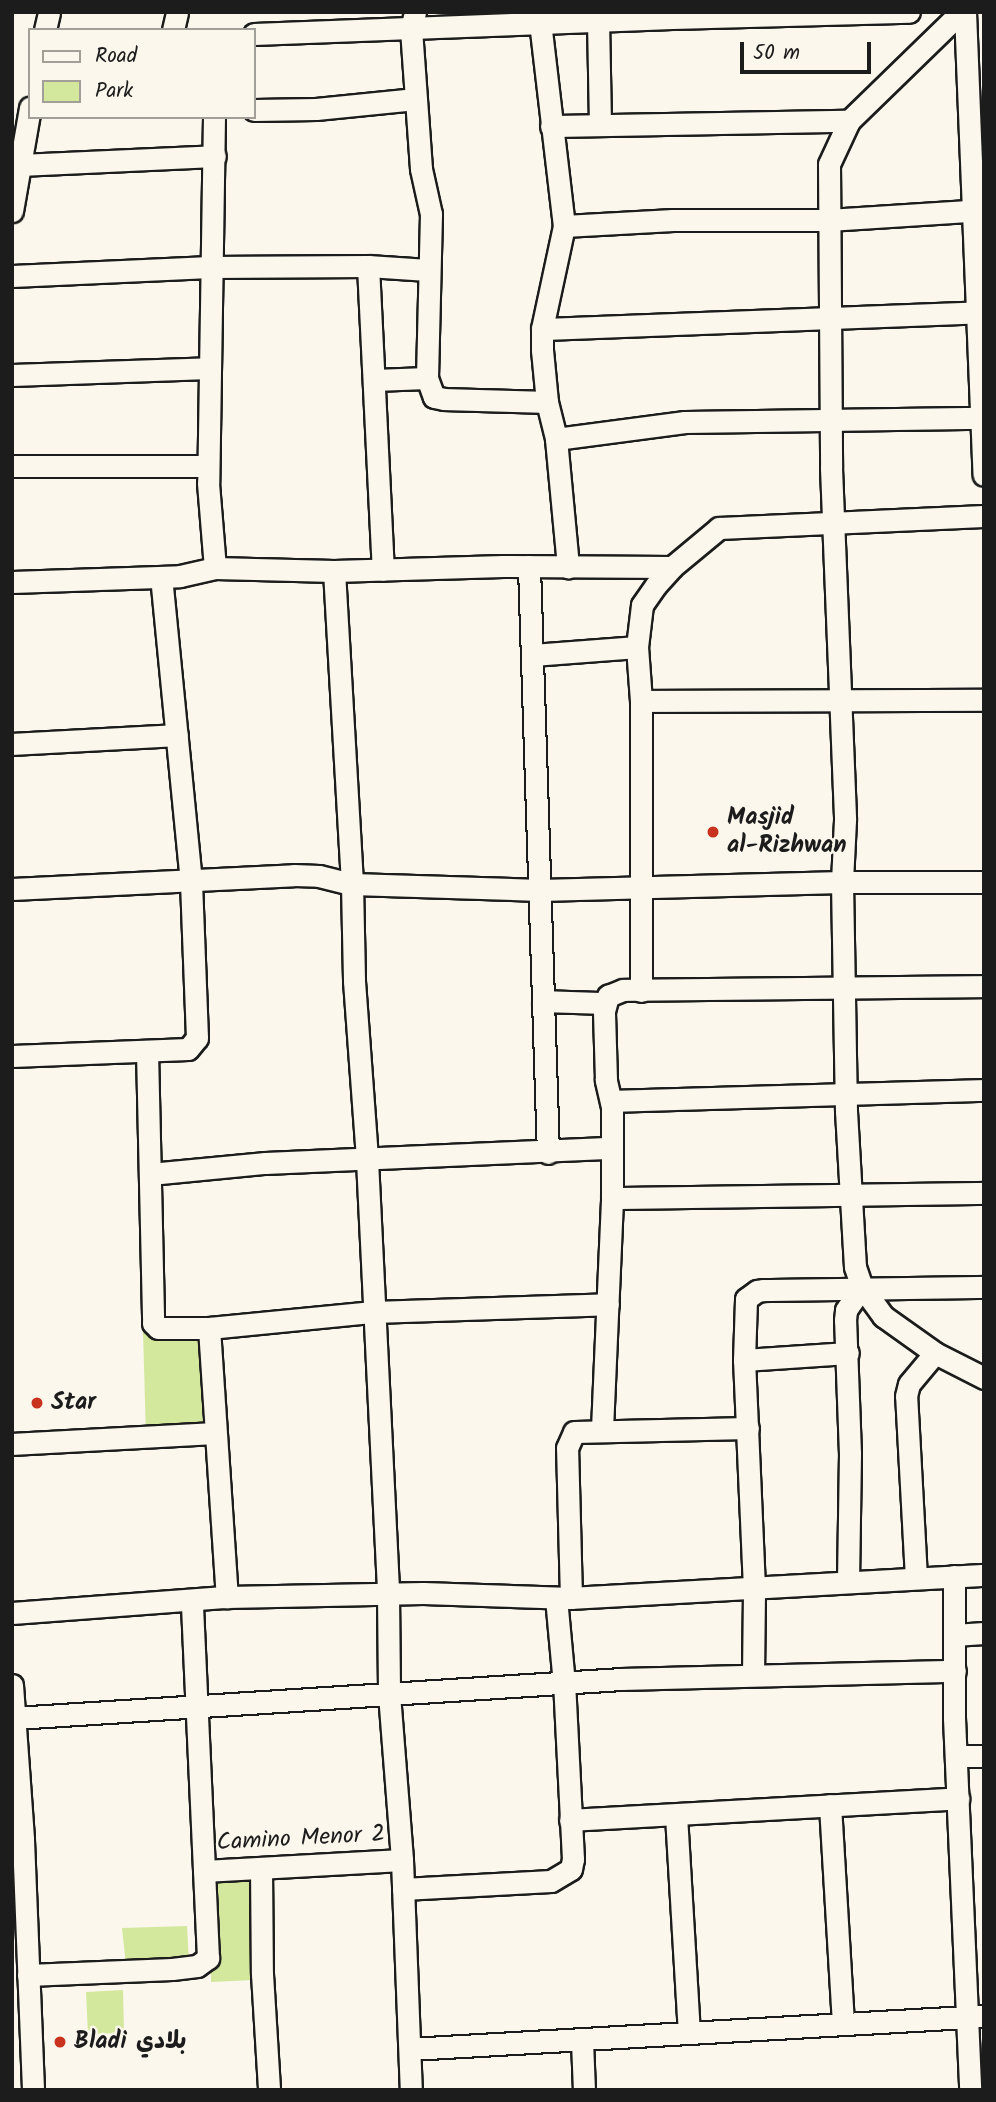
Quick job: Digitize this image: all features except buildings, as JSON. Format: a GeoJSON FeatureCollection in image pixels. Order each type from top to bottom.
{"type":"FeatureCollection","features":[{"type":"Feature","properties":{"kind":"street"},"geometry":{"type":"LineString","coordinates":[[256,34],[413,21],[504,19],[540,22],[672,15],[909,12]]}},
{"type":"Feature","properties":{"kind":"street"},"geometry":{"type":"LineString","coordinates":[[963,12],[849,121],[829,163],[828,316],[832,523],[845,820],[842,882],[846,1092],[855,1267],[862,1287],[883,1316],[935,1353],[984,1378]]}},
{"type":"Feature","properties":{"kind":"street"},"geometry":{"type":"LineString","coordinates":[[963,12],[978,210],[976,312],[984,475]]}},
{"type":"Feature","properties":{"kind":"street"},"geometry":{"type":"LineString","coordinates":[[598,20],[600,125]]}},
{"type":"Feature","properties":{"kind":"street"},"geometry":{"type":"LineString","coordinates":[[413,21],[421,169],[431,214],[427,378],[435,397],[444,399],[547,402]]}},
{"type":"Feature","properties":{"kind":"street"},"geometry":{"type":"LineString","coordinates":[[540,22],[564,226],[542,329],[547,402],[556,439],[568,567]]}},
{"type":"Feature","properties":{"kind":"street"},"geometry":{"type":"LineString","coordinates":[[256,110],[316,109],[416,99]]}},
{"type":"Feature","properties":{"kind":"street"},"geometry":{"type":"LineString","coordinates":[[13,206],[28,118]]}},
{"type":"Feature","properties":{"kind":"street"},"geometry":{"type":"LineString","coordinates":[[214,119],[208,466],[215,568]]}},
{"type":"Feature","properties":{"kind":"street"},"geometry":{"type":"LineString","coordinates":[[551,126],[849,121]]}},
{"type":"Feature","properties":{"kind":"street"},"geometry":{"type":"LineString","coordinates":[[19,164],[215,156]]}},
{"type":"Feature","properties":{"kind":"street"},"geometry":{"type":"LineString","coordinates":[[564,226],[673,220],[828,220],[978,210]]}},
{"type":"Feature","properties":{"kind":"street"},"geometry":{"type":"LineString","coordinates":[[12,276],[210,267],[368,266],[428,270]]}},
{"type":"Feature","properties":{"kind":"street"},"geometry":{"type":"LineString","coordinates":[[368,266],[383,570]]}},
{"type":"Feature","properties":{"kind":"street"},"geometry":{"type":"LineString","coordinates":[[542,329],[976,312]]}},
{"type":"Feature","properties":{"kind":"street"},"geometry":{"type":"LineString","coordinates":[[12,375],[209,369]]}},
{"type":"Feature","properties":{"kind":"street"},"geometry":{"type":"LineString","coordinates":[[374,380],[427,378]]}},
{"type":"Feature","properties":{"kind":"street"},"geometry":{"type":"LineString","coordinates":[[556,439],[685,422],[983,418]]}},
{"type":"Feature","properties":{"kind":"street"},"geometry":{"type":"LineString","coordinates":[[12,466],[208,466]]}},
{"type":"Feature","properties":{"kind":"street"},"geometry":{"type":"LineString","coordinates":[[641,991],[641,701],[637,647],[642,605],[671,567],[719,528],[984,516]]}},
{"type":"Feature","properties":{"kind":"street"},"geometry":{"type":"LineString","coordinates":[[529,566],[548,1153]]}},
{"type":"Feature","properties":{"kind":"street"},"geometry":{"type":"LineString","coordinates":[[12,582],[161,577],[215,568],[334,571],[529,566],[671,567]]}},
{"type":"Feature","properties":{"kind":"street"},"geometry":{"type":"LineString","coordinates":[[334,571],[352,884],[354,982],[367,1160],[388,1594],[389,1694],[402,1860],[411,2090]]}},
{"type":"Feature","properties":{"kind":"street"},"geometry":{"type":"LineString","coordinates":[[12,1056],[188,1049],[197,1038],[191,882],[161,577]]}},
{"type":"Feature","properties":{"kind":"street"},"geometry":{"type":"LineString","coordinates":[[533,655],[637,647]]}},
{"type":"Feature","properties":{"kind":"street"},"geometry":{"type":"LineString","coordinates":[[641,701],[984,699]]}},
{"type":"Feature","properties":{"kind":"street"},"geometry":{"type":"LineString","coordinates":[[12,744],[177,735]]}},
{"type":"Feature","properties":{"kind":"street"},"geometry":{"type":"LineString","coordinates":[[12,889],[294,875],[319,876],[352,884],[540,890],[842,882],[984,882]]}},
{"type":"Feature","properties":{"kind":"street"},"geometry":{"type":"LineString","coordinates":[[602,1429],[612,1198],[611,1101],[606,1080],[604,1003],[615,992],[984,986]]}},
{"type":"Feature","properties":{"kind":"street"},"geometry":{"type":"LineString","coordinates":[[543,1001],[604,1003]]}},
{"type":"Feature","properties":{"kind":"street"},"geometry":{"type":"LineString","coordinates":[[147,1051],[153,1324],[162,1330],[373,1312],[608,1304]]}},
{"type":"Feature","properties":{"kind":"street"},"geometry":{"type":"LineString","coordinates":[[611,1101],[984,1090]]}},
{"type":"Feature","properties":{"kind":"street"},"geometry":{"type":"LineString","coordinates":[[150,1174],[265,1163],[548,1153],[612,1148]]}},
{"type":"Feature","properties":{"kind":"street"},"geometry":{"type":"LineString","coordinates":[[612,1198],[984,1193]]}},
{"type":"Feature","properties":{"kind":"street"},"geometry":{"type":"LineString","coordinates":[[848,1581],[850,1454],[846,1311],[862,1287]]}},
{"type":"Feature","properties":{"kind":"street"},"geometry":{"type":"LineString","coordinates":[[753,1675],[754,1588],[744,1360],[746,1299],[757,1291],[862,1287],[984,1287]]}},
{"type":"Feature","properties":{"kind":"street"},"geometry":{"type":"LineString","coordinates":[[209,1328],[227,1598]]}},
{"type":"Feature","properties":{"kind":"street"},"geometry":{"type":"LineString","coordinates":[[744,1360],[848,1353]]}},
{"type":"Feature","properties":{"kind":"street"},"geometry":{"type":"LineString","coordinates":[[916,1578],[906,1396],[909,1384],[935,1353]]}},
{"type":"Feature","properties":{"kind":"street"},"geometry":{"type":"LineString","coordinates":[[403,1889],[551,1881],[571,1869],[573,1859],[564,1684],[563,1598],[567,1448],[574,1432],[602,1429],[748,1428]]}},
{"type":"Feature","properties":{"kind":"street"},"geometry":{"type":"LineString","coordinates":[[12,1444],[214,1433]]}},
{"type":"Feature","properties":{"kind":"street"},"geometry":{"type":"LineString","coordinates":[[12,1613],[227,1598],[388,1594],[563,1598],[984,1575]]}},
{"type":"Feature","properties":{"kind":"street"},"geometry":{"type":"LineString","coordinates":[[954,1576],[958,1798],[976,2016],[970,2090]]}},
{"type":"Feature","properties":{"kind":"street"},"geometry":{"type":"LineString","coordinates":[[28,1975],[197,1966],[208,1958],[192,1600]]}},
{"type":"Feature","properties":{"kind":"street"},"geometry":{"type":"LineString","coordinates":[[954,1634],[984,1633]]}},
{"type":"Feature","properties":{"kind":"street"},"geometry":{"type":"LineString","coordinates":[[15,1718],[621,1679],[955,1671]]}},
{"type":"Feature","properties":{"kind":"street"},"geometry":{"type":"LineString","coordinates":[[12,1685],[28,1975],[22,2031],[33,2090]]}},
{"type":"Feature","properties":{"kind":"street"},"geometry":{"type":"LineString","coordinates":[[956,1756],[984,1755]]}},
{"type":"Feature","properties":{"kind":"street"},"geometry":{"type":"LineString","coordinates":[[570,1820],[958,1798]]}},
{"type":"Feature","properties":{"kind":"street"},"geometry":{"type":"LineString","coordinates":[[830,1805],[843,2024]]}},
{"type":"Feature","properties":{"kind":"street"},"geometry":{"type":"LineString","coordinates":[[676,1815],[689,2031]]}},
{"type":"Feature","properties":{"kind":"street","name":"Camino Menor 2"},"geometry":{"type":"LineString","coordinates":[[204,1871],[402,1860]]}},
{"type":"Feature","properties":{"kind":"street"},"geometry":{"type":"LineString","coordinates":[[261,1868],[262,1974],[269,2090]]}},
{"type":"Feature","properties":{"kind":"street"},"geometry":{"type":"LineString","coordinates":[[410,2049],[976,2016]]}},
{"type":"Feature","properties":{"kind":"street"},"geometry":{"type":"LineString","coordinates":[[582,2041],[584,2090]]}},
{"type":"Feature","properties":{"kind":"green space"},"geometry":{"type":"Polygon","coordinates":[[[204,1328],[214,1429],[146,1437],[143,1332],[204,1328]]]}},
{"type":"Feature","properties":{"kind":"green space"},"geometry":{"type":"Polygon","coordinates":[[[254,1872],[254,1980],[211,1982],[210,1875],[254,1872]]]}},
{"type":"Feature","properties":{"kind":"green space"},"geometry":{"type":"Polygon","coordinates":[[[187,1926],[189,1962],[126,1965],[122,1928],[187,1926]]]}},
{"type":"Feature","properties":{"kind":"green space"},"geometry":{"type":"Polygon","coordinates":[[[123,1990],[124,2033],[88,2034],[86,1992],[123,1990]]]}},
{"type":"Feature","properties":{"kind":"place","name":"Masjid al-Rizhwan"},"geometry":{"type":"Point","coordinates":[713,832]}},
{"type":"Feature","properties":{"kind":"place","name":"Star"},"geometry":{"type":"Point","coordinates":[37,1403]}},
{"type":"Feature","properties":{"kind":"place","name":"Bladi بلادي"},"geometry":{"type":"Point","coordinates":[60,2042]}}]}
